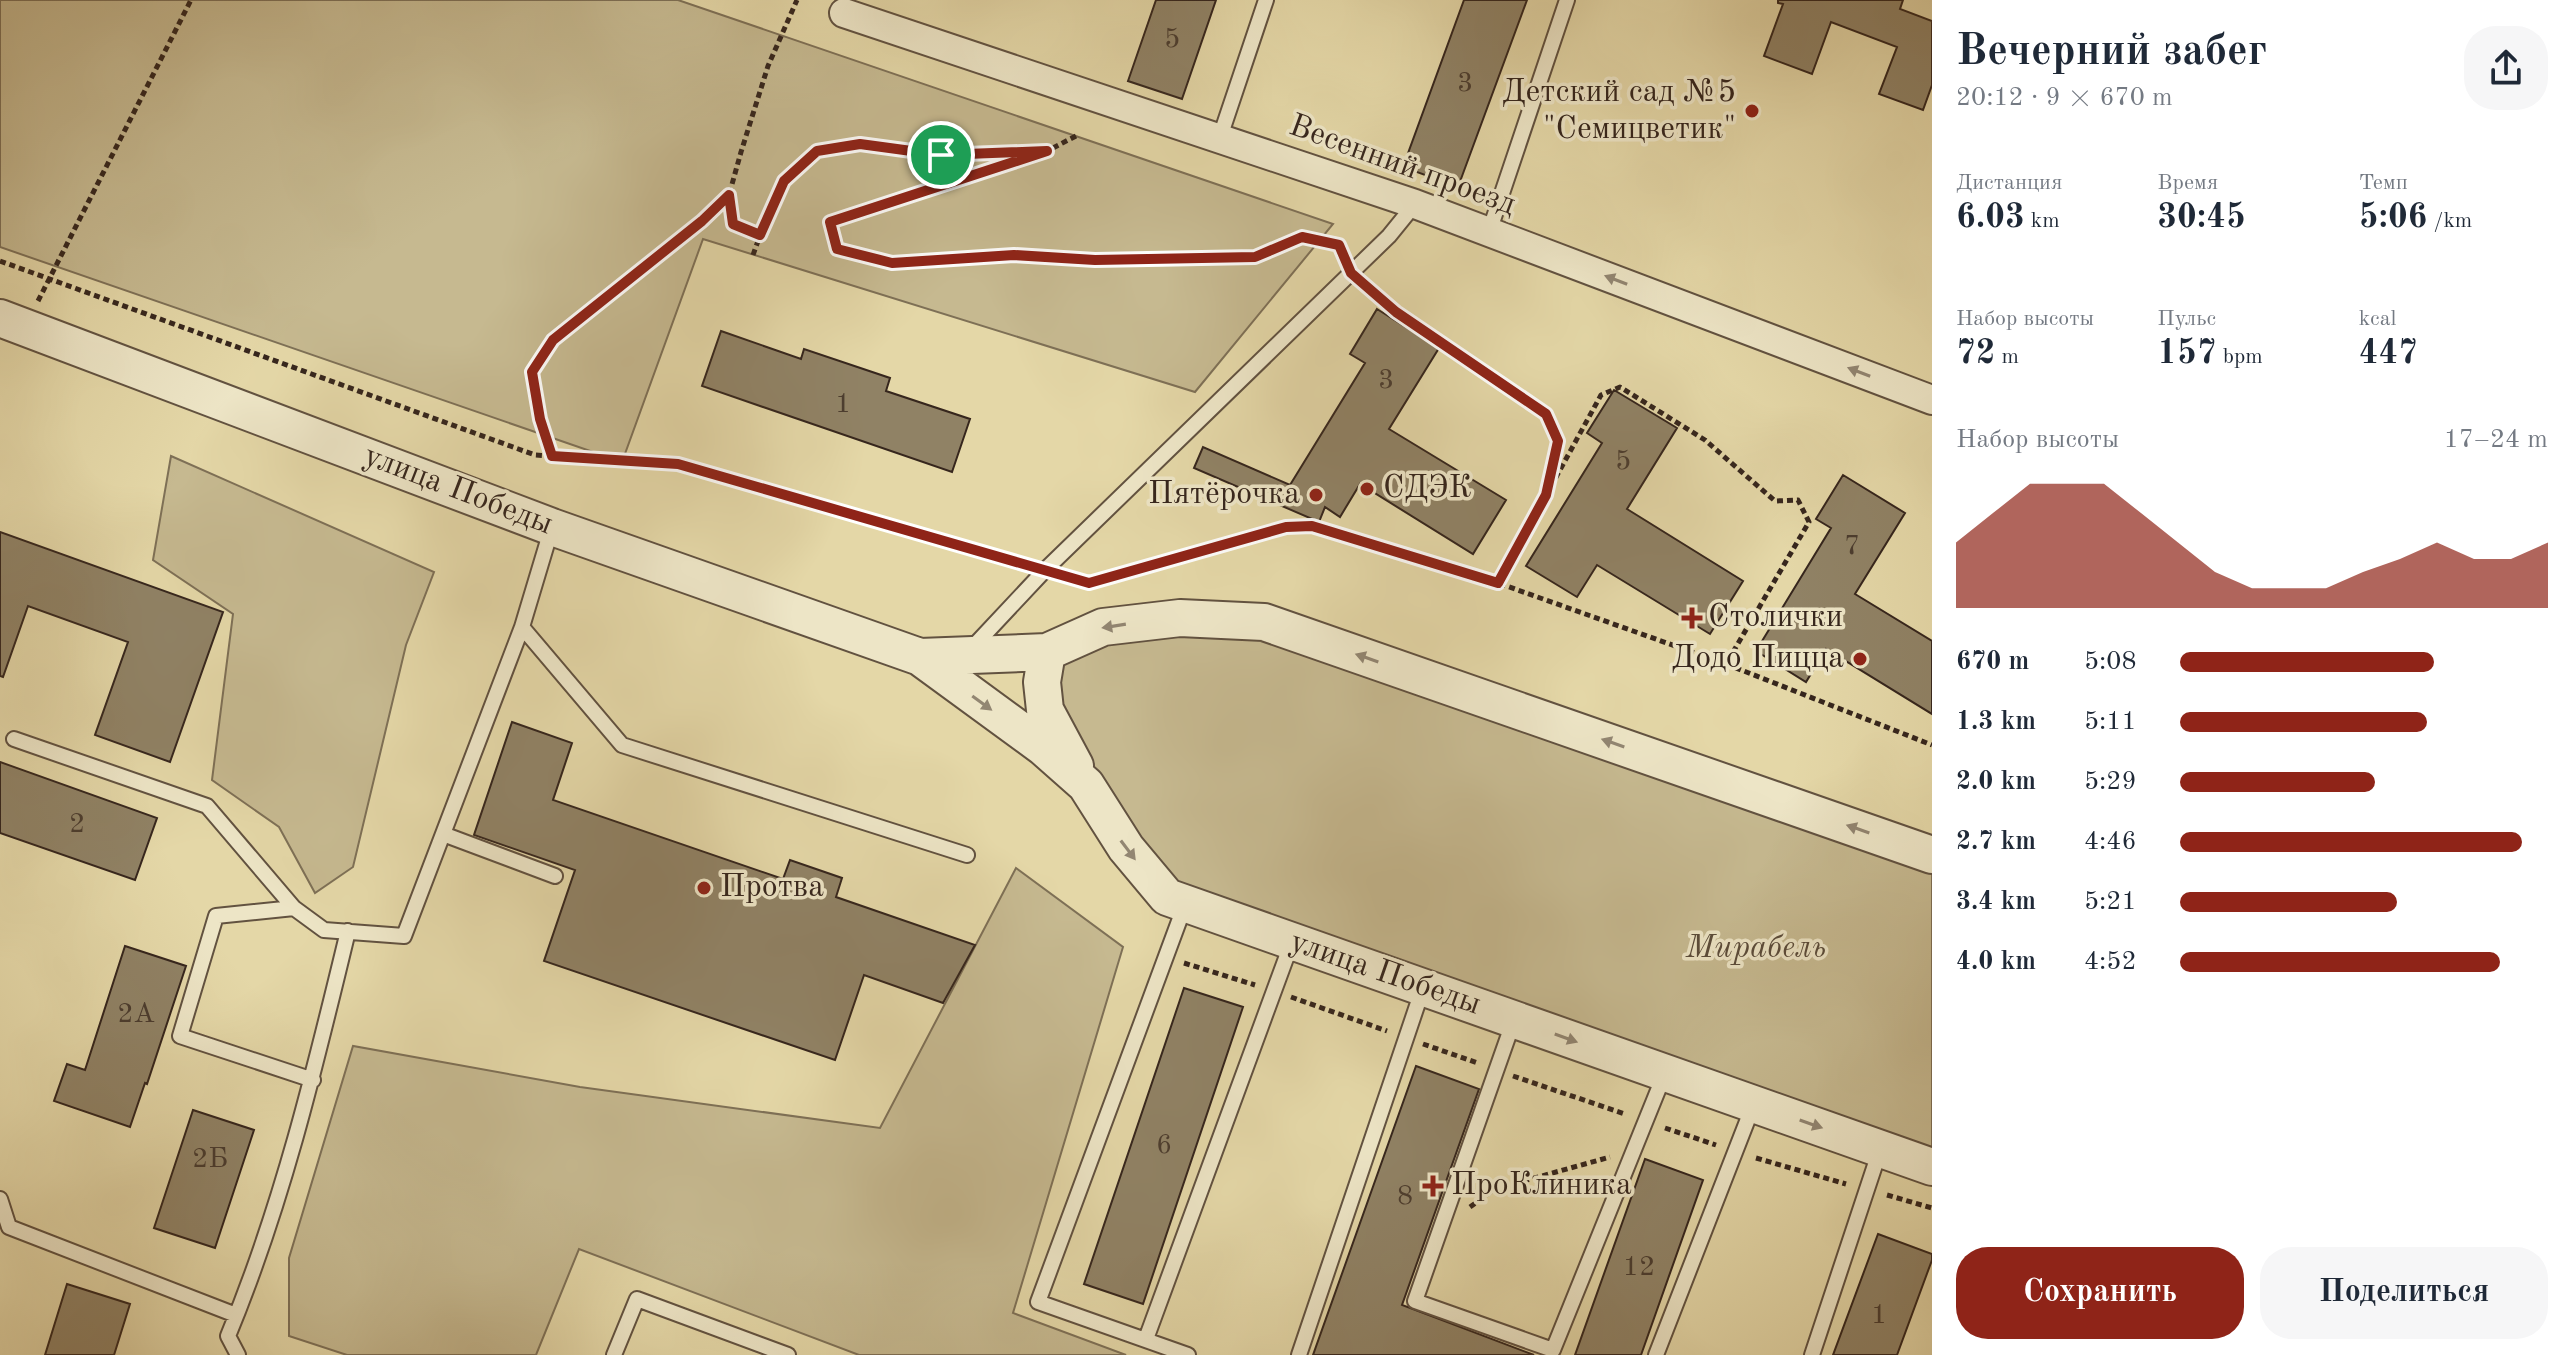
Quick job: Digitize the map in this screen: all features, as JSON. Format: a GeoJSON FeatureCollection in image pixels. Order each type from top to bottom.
{"type":"FeatureCollection","features":[{"type":"Feature","properties":{"kind":"street","name":"Весенний проезд"},"geometry":{"type":"LineString","coordinates":[[846,7],[1415,204],[1932,400]]}},
{"type":"Feature","properties":{"kind":"street","name":"улица Победы"},"geometry":{"type":"LineString","coordinates":[[14,323],[552,527],[920,657],[1043,747],[1086,785],[1126,848],[1167,897],[1932,1167]]}},
{"type":"Feature","properties":{"kind":"street","name":"улица Победы"},"geometry":{"type":"LineString","coordinates":[[920,657],[1047,652],[1103,627],[1180,618],[1264,622],[1932,855]]}},
{"type":"Feature","properties":{"kind":"street"},"geometry":{"type":"LineString","coordinates":[[1047,652],[1042,682],[1045,710],[1086,785]]}},
{"type":"Feature","properties":{"kind":"lane"},"geometry":{"type":"LineString","coordinates":[[1220,137],[1266,0]]}},
{"type":"Feature","properties":{"kind":"lane"},"geometry":{"type":"LineString","coordinates":[[1489,232],[1567,0]]}},
{"type":"Feature","properties":{"kind":"lane"},"geometry":{"type":"LineString","coordinates":[[965,655],[1045,570],[1389,236],[1415,204]]}},
{"type":"Feature","properties":{"kind":"lane"},"geometry":{"type":"LineString","coordinates":[[14,739],[207,806],[294,908],[324,930],[404,936],[522,627],[552,527]]}},
{"type":"Feature","properties":{"kind":"lane"},"geometry":{"type":"LineString","coordinates":[[522,627],[622,745],[967,855]]}},
{"type":"Feature","properties":{"kind":"lane"},"geometry":{"type":"LineString","coordinates":[[443,834],[555,876]]}},
{"type":"Feature","properties":{"kind":"lane"},"geometry":{"type":"LineString","coordinates":[[1185,904],[1038,1302],[1188,1355]]}},
{"type":"Feature","properties":{"kind":"lane"},"geometry":{"type":"LineString","coordinates":[[294,908],[216,916],[180,1036],[313,1080]]}},
{"type":"Feature","properties":{"kind":"lane"},"geometry":{"type":"LineString","coordinates":[[238,1355],[228,1336],[274,1208],[313,1080],[348,931]]}},
{"type":"Feature","properties":{"kind":"lane"},"geometry":{"type":"LineString","coordinates":[[1146,1339],[1292,942]]}},
{"type":"Feature","properties":{"kind":"lane"},"geometry":{"type":"LineString","coordinates":[[1299,1355],[1423,988]]}},
{"type":"Feature","properties":{"kind":"lane"},"geometry":{"type":"LineString","coordinates":[[1514,1019],[1415,1301],[1553,1350],[1665,1073]]}},
{"type":"Feature","properties":{"kind":"lane"},"geometry":{"type":"LineString","coordinates":[[1656,1355],[1754,1104]]}},
{"type":"Feature","properties":{"kind":"lane"},"geometry":{"type":"LineString","coordinates":[[1812,1355],[1881,1149]]}},
{"type":"Feature","properties":{"kind":"lane"},"geometry":{"type":"LineString","coordinates":[[0,1199],[9,1227],[236,1315]]}},
{"type":"Feature","properties":{"kind":"lane"},"geometry":{"type":"LineString","coordinates":[[614,1355],[637,1299],[788,1355]]}},
{"type":"Feature","properties":{"kind":"path"},"geometry":{"type":"LineString","coordinates":[[14,323],[47,280],[191,0]]}},
{"type":"Feature","properties":{"kind":"path"},"geometry":{"type":"LineString","coordinates":[[760,235],[733,224],[729,195],[768,66],[797,0]]}},
{"type":"Feature","properties":{"kind":"path"},"geometry":{"type":"LineString","coordinates":[[1076,136],[1047,151],[830,222],[837,249],[892,263],[1014,255],[1095,260],[1255,257],[1302,237],[1339,245],[1351,273],[1396,312],[1546,414],[1558,441],[1546,495]]}},
{"type":"Feature","properties":{"kind":"path"},"geometry":{"type":"LineString","coordinates":[[753,255],[784,181],[817,151],[860,144],[941,155],[1047,151]]}},
{"type":"Feature","properties":{"kind":"path"},"geometry":{"type":"LineString","coordinates":[[552,456],[540,419],[532,372],[553,340],[702,221],[729,195]]}},
{"type":"Feature","properties":{"kind":"path"},"geometry":{"type":"LineString","coordinates":[[0,261],[535,455],[678,464],[1089,583],[1286,527],[1312,526],[1498,583],[1726,664],[1932,745]]}},
{"type":"Feature","properties":{"kind":"path"},"geometry":{"type":"LineString","coordinates":[[1498,583],[1601,395],[1620,387],[1705,440],[1775,501],[1798,500],[1809,522],[1726,664]]}},
{"type":"Feature","properties":{"kind":"path"},"geometry":{"type":"LineString","coordinates":[[1166,957],[1274,991],[1735,1152],[1932,1208]]}},
{"type":"Feature","properties":{"kind":"path"},"geometry":{"type":"LineString","coordinates":[[1441,1228],[1495,1189],[1549,1176],[1634,1149]]}},
{"type":"Feature","properties":{"kind":"green space"},"geometry":{"type":"Polygon","coordinates":[[[0,0],[678,0],[1333,224],[1195,392],[703,239],[622,462],[0,247],[0,0]]]}},
{"type":"Feature","properties":{"kind":"green space"},"geometry":{"type":"Polygon","coordinates":[[[171,456],[434,572],[406,645],[353,867],[315,893],[279,827],[212,780],[233,614],[153,560],[171,456]]]}},
{"type":"Feature","properties":{"kind":"green space","name":"Мирабель"},"geometry":{"type":"Polygon","coordinates":[[[1264,622],[1932,855],[1932,1167],[1167,897],[1042,682],[1047,652],[1264,622]]]}},
{"type":"Feature","properties":{"kind":"green space"},"geometry":{"type":"Polygon","coordinates":[[[1016,868],[1123,947],[1013,1313],[1126,1355],[859,1355],[579,1249],[536,1355],[347,1355],[289,1336],[289,1258],[353,1046],[580,1087],[880,1128],[1016,868]]]}},
{"type":"Feature","properties":{"kind":"building"},"geometry":{"type":"Polygon","coordinates":[[[1156,0],[1216,0],[1182,99],[1128,81],[1156,0]]]}},
{"type":"Feature","properties":{"kind":"building"},"geometry":{"type":"Polygon","coordinates":[[[1464,0],[1527,0],[1458,187],[1403,167],[1464,0]]]}},
{"type":"Feature","properties":{"kind":"building"},"geometry":{"type":"Polygon","coordinates":[[[1778,0],[1903,0],[1900,9],[1932,21],[1932,85],[1923,110],[1879,94],[1897,47],[1831,22],[1812,74],[1764,56],[1783,4],[1778,0]]]}},
{"type":"Feature","properties":{"kind":"building"},"geometry":{"type":"Polygon","coordinates":[[[1377,309],[1439,348],[1389,429],[1506,500],[1473,554],[1360,484],[1340,517],[1325,507],[1319,522],[1194,468],[1203,447],[1290,485],[1365,363],[1350,354],[1377,309]]]}},
{"type":"Feature","properties":{"kind":"building"},"geometry":{"type":"Polygon","coordinates":[[[721,331],[801,359],[804,349],[890,378],[886,391],[970,419],[952,472],[702,386],[721,331]]]}},
{"type":"Feature","properties":{"kind":"building"},"geometry":{"type":"Polygon","coordinates":[[[1614,390],[1677,428],[1627,509],[1743,581],[1710,634],[1597,565],[1577,597],[1526,566],[1602,443],[1587,433],[1614,390]]]}},
{"type":"Feature","properties":{"kind":"building"},"geometry":{"type":"Polygon","coordinates":[[[1843,475],[1905,513],[1855,594],[1932,641],[1932,714],[1826,649],[1806,682],[1756,651],[1831,528],[1816,519],[1843,475]]]}},
{"type":"Feature","properties":{"kind":"building"},"geometry":{"type":"Polygon","coordinates":[[[0,532],[223,612],[170,762],[95,735],[128,642],[28,606],[3,677],[0,676],[0,532]]]}},
{"type":"Feature","properties":{"kind":"building","name":"Протва"},"geometry":{"type":"Polygon","coordinates":[[[512,722],[572,743],[553,800],[783,879],[790,860],[842,878],[836,897],[975,945],[943,1003],[864,975],[835,1060],[544,961],[575,870],[474,835],[512,722]]]}},
{"type":"Feature","properties":{"kind":"building"},"geometry":{"type":"Polygon","coordinates":[[[0,762],[157,818],[135,880],[0,833],[0,762]]]}},
{"type":"Feature","properties":{"kind":"building"},"geometry":{"type":"Polygon","coordinates":[[[125,946],[186,966],[130,1127],[54,1101],[67,1064],[85,1070],[125,946]]]}},
{"type":"Feature","properties":{"kind":"building"},"geometry":{"type":"Polygon","coordinates":[[[1184,988],[1243,1007],[1143,1304],[1084,1284],[1184,988]]]}},
{"type":"Feature","properties":{"kind":"building"},"geometry":{"type":"Polygon","coordinates":[[[1416,1066],[1479,1089],[1402,1305],[1534,1355],[1313,1355],[1416,1066]]]}},
{"type":"Feature","properties":{"kind":"building"},"geometry":{"type":"Polygon","coordinates":[[[193,1110],[254,1130],[215,1248],[154,1228],[193,1110]]]}},
{"type":"Feature","properties":{"kind":"building"},"geometry":{"type":"Polygon","coordinates":[[[1645,1159],[1703,1180],[1641,1355],[1575,1355],[1645,1159]]]}},
{"type":"Feature","properties":{"kind":"building"},"geometry":{"type":"Polygon","coordinates":[[[1878,1234],[1932,1254],[1897,1355],[1833,1355],[1878,1234]]]}},
{"type":"Feature","properties":{"kind":"building"},"geometry":{"type":"Polygon","coordinates":[[[67,1284],[130,1304],[114,1355],[45,1355],[67,1284]]]}},
{"type":"Feature","properties":{"kind":"place","name":"Детский сад №5 \"Семицветик\""},"geometry":{"type":"Point","coordinates":[1752,111]}},
{"type":"Feature","properties":{"kind":"place","name":"СДЭК"},"geometry":{"type":"Point","coordinates":[1367,489]}},
{"type":"Feature","properties":{"kind":"place","name":"Пятёрочка"},"geometry":{"type":"Point","coordinates":[1316,495]}},
{"type":"Feature","properties":{"kind":"place","name":"Столички"},"geometry":{"type":"Point","coordinates":[1692,618]}},
{"type":"Feature","properties":{"kind":"place","name":"Додо Пицца"},"geometry":{"type":"Point","coordinates":[1860,659]}},
{"type":"Feature","properties":{"kind":"place","name":"Протва"},"geometry":{"type":"Point","coordinates":[704,888]}},
{"type":"Feature","properties":{"kind":"place","name":"ПроКлиника"},"geometry":{"type":"Point","coordinates":[1433,1186]}},
{"type":"Feature","properties":{"kind":"route"},"geometry":{"type":"LineString","coordinates":[[860,144],[941,155],[1047,151],[830,222],[837,249],[892,263],[1014,255],[1095,260],[1255,257],[1302,237],[1339,245],[1351,273],[1396,312],[1546,414],[1558,441],[1546,495],[1498,583],[1312,526],[1286,527],[1089,583],[678,464],[552,456],[540,419],[532,372],[553,340],[702,221],[729,195],[733,224],[760,235],[784,181],[817,151],[860,144]]}}]}
